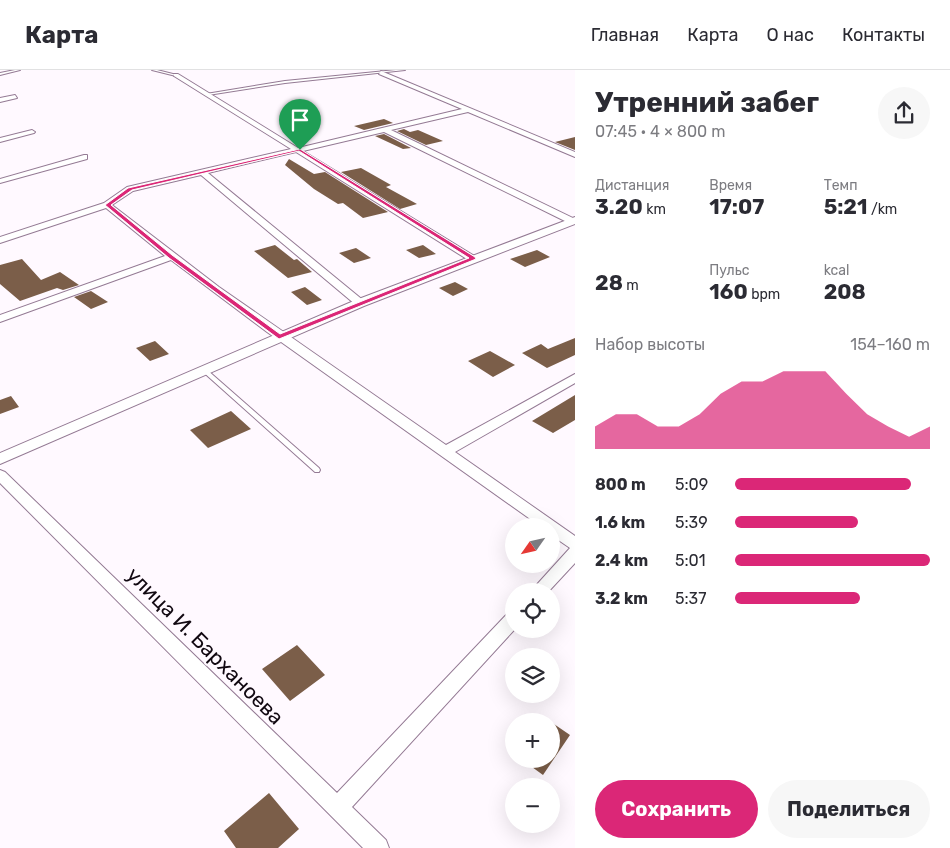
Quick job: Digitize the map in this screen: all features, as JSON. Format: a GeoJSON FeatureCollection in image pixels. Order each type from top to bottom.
{"type":"FeatureCollection","features":[{"type":"Feature","properties":{"kind":"street"},"geometry":{"type":"LineString","coordinates":[[380,73],[575,155]]}},
{"type":"Feature","properties":{"kind":"street"},"geometry":{"type":"LineString","coordinates":[[176,75],[300,150],[473,259]]}},
{"type":"Feature","properties":{"kind":"street"},"geometry":{"type":"LineString","coordinates":[[0,100],[15,97]]}},
{"type":"Feature","properties":{"kind":"street"},"geometry":{"type":"LineString","coordinates":[[0,240],[107,205],[130,189],[468,110]]}},
{"type":"Feature","properties":{"kind":"street"},"geometry":{"type":"LineString","coordinates":[[386,130],[573,220]]}},
{"type":"Feature","properties":{"kind":"street"},"geometry":{"type":"LineString","coordinates":[[0,140],[32,132]]}},
{"type":"Feature","properties":{"kind":"street"},"geometry":{"type":"LineString","coordinates":[[0,181],[84,157]]}},
{"type":"Feature","properties":{"kind":"street"},"geometry":{"type":"LineString","coordinates":[[202,172],[360,303]]}},
{"type":"Feature","properties":{"kind":"street"},"geometry":{"type":"LineString","coordinates":[[107,205],[170,257],[279,337],[446,450],[540,518]]}},
{"type":"Feature","properties":{"kind":"street"},"geometry":{"type":"LineString","coordinates":[[0,459],[360,303],[573,220]]}},
{"type":"Feature","properties":{"kind":"street"},"geometry":{"type":"LineString","coordinates":[[0,319],[170,257]]}},
{"type":"Feature","properties":{"kind":"street"},"geometry":{"type":"LineString","coordinates":[[446,450],[575,378]]}},
{"type":"Feature","properties":{"kind":"street","name":"улица И. Барханоева"},"geometry":{"type":"LineString","coordinates":[[0,476],[378,848]]}},
{"type":"Feature","properties":{"kind":"street"},"geometry":{"type":"LineString","coordinates":[[560,533],[575,544]]}},
{"type":"Feature","properties":{"kind":"street"},"geometry":{"type":"LineString","coordinates":[[547,583],[575,553]]}},
{"type":"Feature","properties":{"kind":"street"},"geometry":{"type":"LineString","coordinates":[[336,808],[505,628]]}},
{"type":"Feature","properties":{"kind":"lane"},"geometry":{"type":"LineString","coordinates":[[0,74],[19,70]]}},
{"type":"Feature","properties":{"kind":"lane"},"geometry":{"type":"LineString","coordinates":[[154,70],[176,75]]}},
{"type":"Feature","properties":{"kind":"lane"},"geometry":{"type":"LineString","coordinates":[[208,94],[286,82],[404,70]]}},
{"type":"Feature","properties":{"kind":"lane"},"geometry":{"type":"LineString","coordinates":[[204,370],[317,470]]}},
{"type":"Feature","properties":{"kind":"building"},"geometry":{"type":"Polygon","coordinates":[[[384,119],[393,123],[364,130],[354,126],[384,119]]]}},
{"type":"Feature","properties":{"kind":"building"},"geometry":{"type":"Polygon","coordinates":[[[404,129],[410,132],[418,130],[443,141],[426,145],[397,131],[404,129]]]}},
{"type":"Feature","properties":{"kind":"building"},"geometry":{"type":"Polygon","coordinates":[[[384,134],[411,148],[403,149],[375,136],[384,134]]]}},
{"type":"Feature","properties":{"kind":"building"},"geometry":{"type":"Polygon","coordinates":[[[575,137],[575,150],[555,142],[575,137]]]}},
{"type":"Feature","properties":{"kind":"building"},"geometry":{"type":"Polygon","coordinates":[[[289,159],[314,174],[325,172],[388,212],[363,218],[343,203],[338,204],[314,189],[285,165],[289,159]]]}},
{"type":"Feature","properties":{"kind":"building"},"geometry":{"type":"Polygon","coordinates":[[[361,168],[391,185],[386,187],[417,204],[400,209],[341,172],[361,168]]]}},
{"type":"Feature","properties":{"kind":"building"},"geometry":{"type":"Polygon","coordinates":[[[275,245],[294,260],[297,259],[312,272],[288,278],[254,251],[275,245]]]}},
{"type":"Feature","properties":{"kind":"building"},"geometry":{"type":"Polygon","coordinates":[[[423,245],[436,254],[419,258],[406,250],[423,245]]]}},
{"type":"Feature","properties":{"kind":"building"},"geometry":{"type":"Polygon","coordinates":[[[356,248],[371,258],[354,263],[339,253],[356,248]]]}},
{"type":"Feature","properties":{"kind":"building"},"geometry":{"type":"Polygon","coordinates":[[[537,250],[550,257],[525,267],[510,259],[537,250]]]}},
{"type":"Feature","properties":{"kind":"building"},"geometry":{"type":"Polygon","coordinates":[[[22,259],[41,280],[60,272],[79,285],[63,290],[57,288],[20,301],[0,284],[0,265],[22,259]]]}},
{"type":"Feature","properties":{"kind":"building"},"geometry":{"type":"Polygon","coordinates":[[[455,282],[468,289],[453,296],[439,288],[455,282]]]}},
{"type":"Feature","properties":{"kind":"building"},"geometry":{"type":"Polygon","coordinates":[[[305,287],[322,300],[307,305],[291,292],[305,287]]]}},
{"type":"Feature","properties":{"kind":"building"},"geometry":{"type":"Polygon","coordinates":[[[91,291],[108,302],[91,309],[74,297],[91,291]]]}},
{"type":"Feature","properties":{"kind":"building"},"geometry":{"type":"Polygon","coordinates":[[[575,338],[575,355],[547,368],[522,353],[541,344],[548,349],[575,338]]]}},
{"type":"Feature","properties":{"kind":"building"},"geometry":{"type":"Polygon","coordinates":[[[155,341],[169,354],[150,361],[136,348],[155,341]]]}},
{"type":"Feature","properties":{"kind":"building"},"geometry":{"type":"Polygon","coordinates":[[[490,351],[515,365],[493,377],[468,361],[490,351]]]}},
{"type":"Feature","properties":{"kind":"building"},"geometry":{"type":"Polygon","coordinates":[[[575,395],[575,420],[553,433],[532,421],[575,395]]]}},
{"type":"Feature","properties":{"kind":"building"},"geometry":{"type":"Polygon","coordinates":[[[11,396],[19,407],[0,414],[0,400],[11,396]]]}},
{"type":"Feature","properties":{"kind":"building"},"geometry":{"type":"Polygon","coordinates":[[[231,411],[251,429],[208,448],[190,430],[231,411]]]}},
{"type":"Feature","properties":{"kind":"building"},"geometry":{"type":"Polygon","coordinates":[[[297,645],[325,675],[290,701],[262,669],[297,645]]]}},
{"type":"Feature","properties":{"kind":"building"},"geometry":{"type":"Polygon","coordinates":[[[560,728],[570,735],[560,750],[560,728]]]}},
{"type":"Feature","properties":{"kind":"building"},"geometry":{"type":"Polygon","coordinates":[[[533,768],[548,768],[543,775],[533,768]]]}},
{"type":"Feature","properties":{"kind":"building"},"geometry":{"type":"Polygon","coordinates":[[[269,793],[299,829],[278,848],[236,848],[224,831],[269,793]]]}},
{"type":"Feature","properties":{"kind":"route"},"geometry":{"type":"LineString","coordinates":[[300,150],[473,259],[279,337],[170,257],[107,205],[130,189],[300,150]]}}]}
